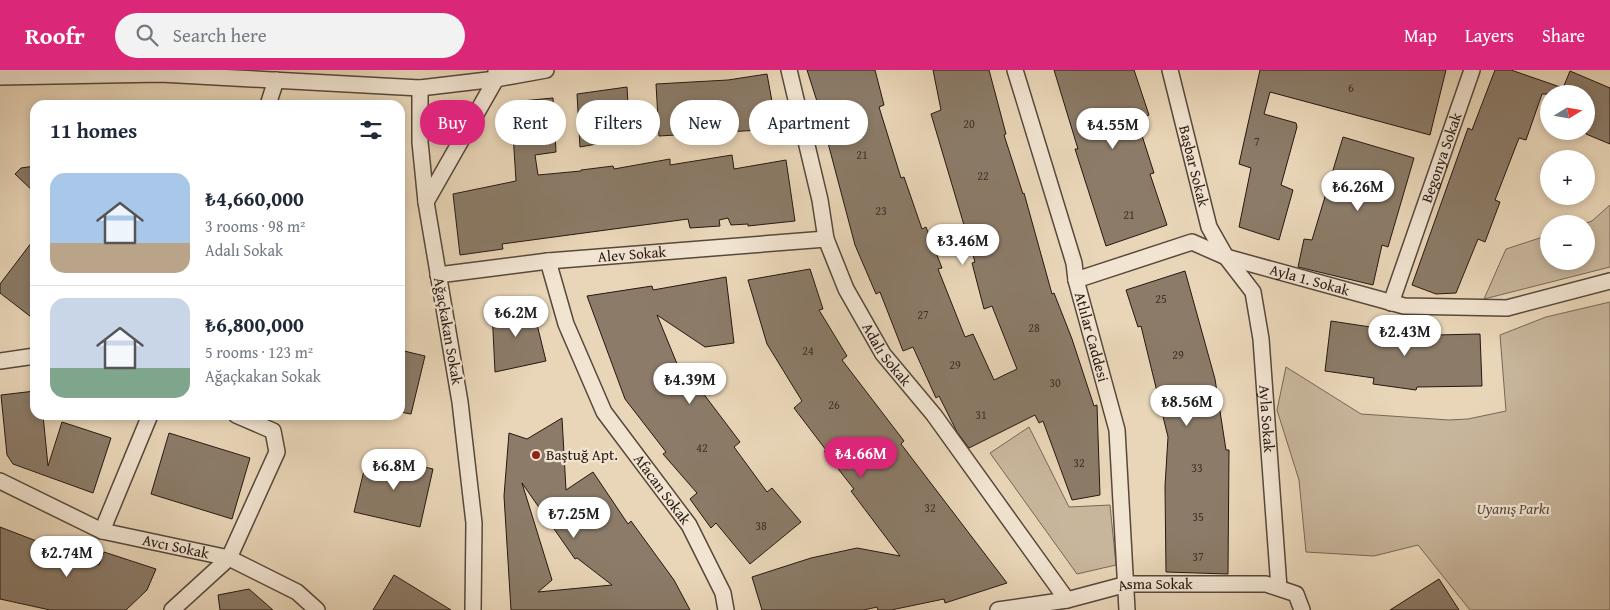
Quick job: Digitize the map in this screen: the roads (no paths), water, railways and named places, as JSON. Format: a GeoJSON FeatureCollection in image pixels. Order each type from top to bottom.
{"type":"FeatureCollection","features":[{"type":"Feature","properties":{"kind":"street"},"geometry":{"type":"LineString","coordinates":[[0,77],[161,72],[420,88],[496,75],[546,70]]}},
{"type":"Feature","properties":{"kind":"street","name":"Adalı Sokak"},"geometry":{"type":"LineString","coordinates":[[789,70],[820,200],[826,240],[846,289],[883,354],[934,414],[1067,600]]}},
{"type":"Feature","properties":{"kind":"street","name":"Atlılar Caddesi"},"geometry":{"type":"LineString","coordinates":[[1015,70],[1074,264],[1076,280],[1117,430],[1127,610]]}},
{"type":"Feature","properties":{"kind":"street","name":"Başbar Sokak"},"geometry":{"type":"LineString","coordinates":[[1170,70],[1209,227],[1226,257]]}},
{"type":"Feature","properties":{"kind":"street","name":"Begonya Sokak"},"geometry":{"type":"LineString","coordinates":[[1392,303],[1472,70]]}},
{"type":"Feature","properties":{"kind":"street"},"geometry":{"type":"LineString","coordinates":[[426,202],[496,75]]}},
{"type":"Feature","properties":{"kind":"street"},"geometry":{"type":"LineString","coordinates":[[270,100],[276,80]]}},
{"type":"Feature","properties":{"kind":"street","name":"Ağaçkakan Sokak"},"geometry":{"type":"LineString","coordinates":[[420,88],[420,142],[426,202],[460,402],[474,523],[473,610]]}},
{"type":"Feature","properties":{"kind":"street","name":"Alev Sokak"},"geometry":{"type":"LineString","coordinates":[[438,275],[548,261],[826,240]]}},
{"type":"Feature","properties":{"kind":"street","name":"Ayla 1. Sokak"},"geometry":{"type":"LineString","coordinates":[[1076,280],[1192,242],[1226,257],[1404,306],[1507,308],[1610,281]]}},
{"type":"Feature","properties":{"kind":"street","name":"Ayla Sokak"},"geometry":{"type":"LineString","coordinates":[[1226,257],[1252,292],[1261,339],[1279,588]]}},
{"type":"Feature","properties":{"kind":"street","name":"Afacan Sokak"},"geometry":{"type":"LineString","coordinates":[[548,261],[566,324],[604,412],[689,525],[723,593],[726,610]]}},
{"type":"Feature","properties":{"kind":"street"},"geometry":{"type":"LineString","coordinates":[[0,361],[30,357]]}},
{"type":"Feature","properties":{"kind":"street"},"geometry":{"type":"LineString","coordinates":[[102,531],[148,420]]}},
{"type":"Feature","properties":{"kind":"street"},"geometry":{"type":"LineString","coordinates":[[172,610],[229,558],[277,452],[273,431],[248,420]]}},
{"type":"Feature","properties":{"kind":"street","name":"Avcı Sokak"},"geometry":{"type":"LineString","coordinates":[[0,481],[102,531],[229,558],[297,592],[317,610]]}},
{"type":"Feature","properties":{"kind":"street","name":"Asma Sokak"},"geometry":{"type":"LineString","coordinates":[[998,610],[1067,600],[1127,584],[1266,584],[1296,594],[1302,610]]}},
{"type":"Feature","properties":{"kind":"place","name":"Baştuğ Apt."},"geometry":{"type":"Point","coordinates":[536,455]}},
{"type":"Feature","properties":{"kind":"park label","name":"Uyanış Parkı"},"geometry":{"type":"Point","coordinates":[1513,509]}}]}
